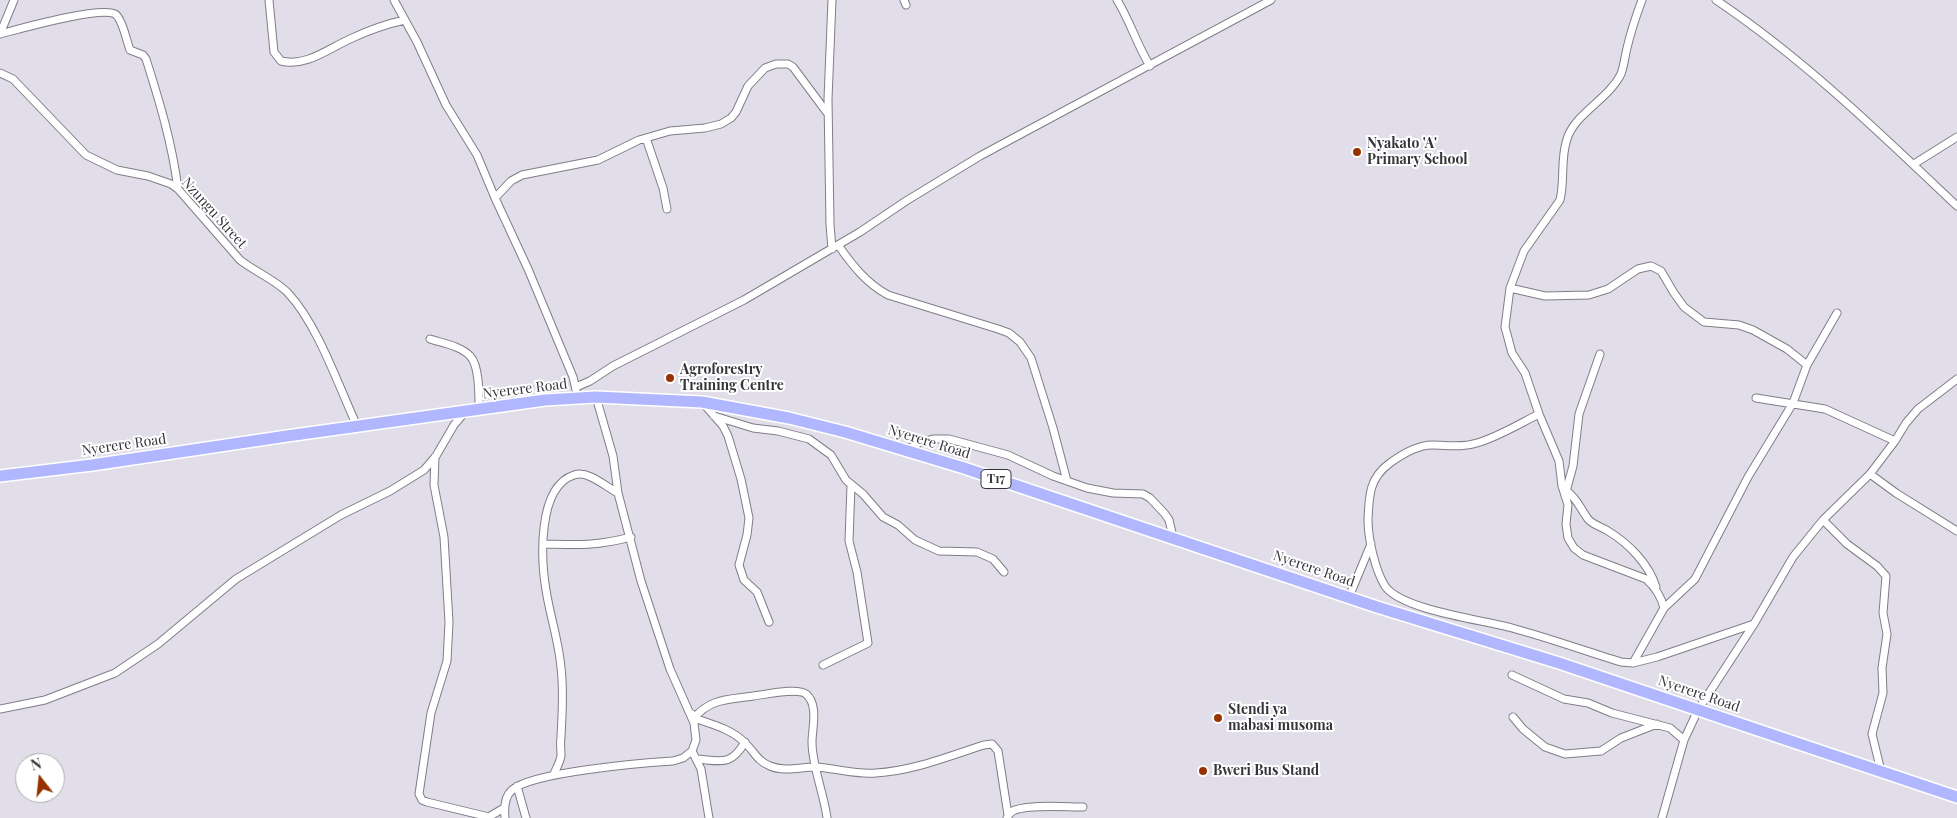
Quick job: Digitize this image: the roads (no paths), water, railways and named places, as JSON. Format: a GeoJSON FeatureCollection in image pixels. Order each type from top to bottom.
{"type":"FeatureCollection","features":[{"type":"Feature","properties":{"kind":"main road","name":"Nyerere Road"},"geometry":{"type":"LineString","coordinates":[[0,476],[92,465],[479,410],[546,400],[576,392],[596,397],[702,402],[789,418],[906,450],[1173,537],[1349,597],[1559,663],[1957,797]]}},
{"type":"Feature","properties":{"kind":"street"},"geometry":{"type":"LineString","coordinates":[[0,34],[14,0]]}},
{"type":"Feature","properties":{"kind":"street"},"geometry":{"type":"LineString","coordinates":[[269,0],[274,52],[281,61],[286,62],[311,58],[369,30],[405,20]]}},
{"type":"Feature","properties":{"kind":"street"},"geometry":{"type":"LineString","coordinates":[[394,0],[446,105],[477,155],[528,269],[573,377],[576,392],[613,366],[744,300],[835,247],[980,156],[1271,0]]}},
{"type":"Feature","properties":{"kind":"street"},"geometry":{"type":"LineString","coordinates":[[832,0],[828,114],[830,224],[835,247],[861,276],[875,288],[888,295],[1010,333],[1020,342],[1031,358],[1067,481]]}},
{"type":"Feature","properties":{"kind":"street"},"geometry":{"type":"LineString","coordinates":[[1117,0],[1139,48],[1150,66]]}},
{"type":"Feature","properties":{"kind":"street"},"geometry":{"type":"LineString","coordinates":[[1642,0],[1621,74],[1603,98],[1571,128],[1563,156],[1560,200],[1524,251],[1510,288],[1506,318],[1507,340],[1512,353],[1525,373],[1558,461],[1568,505],[1566,524],[1568,538],[1574,548],[1594,560],[1646,579],[1658,592]]}},
{"type":"Feature","properties":{"kind":"street"},"geometry":{"type":"LineString","coordinates":[[1716,0],[1812,74],[1873,126],[1957,206]]}},
{"type":"Feature","properties":{"kind":"street"},"geometry":{"type":"LineString","coordinates":[[0,34],[74,16],[108,12],[115,14],[119,19],[130,50],[143,55],[146,59],[167,124],[178,189]]}},
{"type":"Feature","properties":{"kind":"street"},"geometry":{"type":"LineString","coordinates":[[495,198],[511,180],[522,175],[598,160],[646,138],[677,130],[712,127],[726,122],[736,112],[753,79],[765,68],[776,64],[788,64],[793,67],[828,114]]}},
{"type":"Feature","properties":{"kind":"street","name":"Nzungu Street"},"geometry":{"type":"LineString","coordinates":[[0,73],[13,79],[86,155],[117,170],[163,181],[178,189],[240,260],[286,291],[300,307],[319,342],[357,426]]}},
{"type":"Feature","properties":{"kind":"street"},"geometry":{"type":"LineString","coordinates":[[1914,164],[1957,137]]}},
{"type":"Feature","properties":{"kind":"street"},"geometry":{"type":"LineString","coordinates":[[646,138],[664,188],[668,209]]}},
{"type":"Feature","properties":{"kind":"street"},"geometry":{"type":"LineString","coordinates":[[1510,288],[1545,296],[1589,294],[1608,289],[1638,269],[1651,266],[1661,271],[1684,307],[1704,322],[1739,325],[1753,330],[1786,349],[1807,365]]}},
{"type":"Feature","properties":{"kind":"street"},"geometry":{"type":"LineString","coordinates":[[1633,662],[1664,608],[1695,579],[1757,461],[1793,403],[1807,365],[1837,313]]}},
{"type":"Feature","properties":{"kind":"street"},"geometry":{"type":"LineString","coordinates":[[430,339],[461,350],[469,355],[477,378],[479,410]]}},
{"type":"Feature","properties":{"kind":"street"},"geometry":{"type":"LineString","coordinates":[[1566,493],[1573,466],[1580,414],[1600,354]]}},
{"type":"Feature","properties":{"kind":"street"},"geometry":{"type":"LineString","coordinates":[[1662,818],[1684,740],[1698,710],[1754,624],[1793,557],[1823,520],[1870,474],[1918,409],[1957,379]]}},
{"type":"Feature","properties":{"kind":"street"},"geometry":{"type":"LineString","coordinates":[[596,397],[613,456],[618,493],[641,581],[670,669],[694,718],[731,732],[745,742],[760,761],[771,767],[784,769],[816,767],[854,774],[878,773],[903,769],[992,744],[998,751],[1008,816]]}},
{"type":"Feature","properties":{"kind":"street"},"geometry":{"type":"LineString","coordinates":[[1756,398],[1793,403],[1837,413],[1895,441]]}},
{"type":"Feature","properties":{"kind":"street"},"geometry":{"type":"LineString","coordinates":[[702,402],[728,436],[742,479],[749,518],[747,535],[739,560],[741,572],[744,580],[755,589],[769,622]]}},
{"type":"Feature","properties":{"kind":"street"},"geometry":{"type":"LineString","coordinates":[[0,709],[45,700],[115,673],[158,644],[236,579],[341,515],[390,491],[424,470],[436,456],[465,412]]}},
{"type":"Feature","properties":{"kind":"street"},"geometry":{"type":"LineString","coordinates":[[1539,414],[1476,443],[1454,447],[1430,445],[1420,447],[1391,462],[1379,472],[1372,483],[1368,523],[1376,563],[1385,586],[1401,599],[1429,609],[1512,628],[1621,662],[1633,662],[1657,657],[1754,624]]}},
{"type":"Feature","properties":{"kind":"street"},"geometry":{"type":"LineString","coordinates":[[714,416],[753,428],[778,431],[809,439],[831,456],[851,485],[863,494],[883,517],[898,525],[915,540],[939,551],[977,552],[993,559],[1004,572]]}},
{"type":"Feature","properties":{"kind":"street"},"geometry":{"type":"LineString","coordinates":[[906,450],[919,443],[933,439],[950,439],[1008,455],[1087,488],[1113,493],[1143,494],[1150,498],[1169,520],[1173,537]]}},
{"type":"Feature","properties":{"kind":"street"},"geometry":{"type":"LineString","coordinates":[[436,456],[434,485],[444,537],[449,622],[447,661],[431,713],[419,789],[422,800],[488,818],[504,808]]}},
{"type":"Feature","properties":{"kind":"street"},"geometry":{"type":"LineString","coordinates":[[554,774],[560,756],[562,668],[546,589],[543,544],[546,513],[557,488],[564,480],[575,474],[591,477],[618,493]]}},
{"type":"Feature","properties":{"kind":"street"},"geometry":{"type":"LineString","coordinates":[[1870,474],[1896,493],[1957,531]]}},
{"type":"Feature","properties":{"kind":"street"},"geometry":{"type":"LineString","coordinates":[[823,665],[868,643],[857,572],[849,541],[851,485]]}},
{"type":"Feature","properties":{"kind":"street"},"geometry":{"type":"LineString","coordinates":[[1566,493],[1576,499],[1588,519],[1623,542],[1643,563],[1651,574],[1664,608]]}},
{"type":"Feature","properties":{"kind":"street"},"geometry":{"type":"LineString","coordinates":[[1823,520],[1846,544],[1877,566],[1886,576],[1884,613],[1886,634],[1882,668],[1883,693],[1872,734],[1880,771]]}},
{"type":"Feature","properties":{"kind":"street"},"geometry":{"type":"LineString","coordinates":[[543,544],[607,544],[631,537]]}},
{"type":"Feature","properties":{"kind":"street"},"geometry":{"type":"LineString","coordinates":[[1349,597],[1360,575],[1371,544]]}},
{"type":"Feature","properties":{"kind":"street"},"geometry":{"type":"LineString","coordinates":[[1512,675],[1564,698],[1588,703],[1612,713],[1670,728],[1684,740]]}},
{"type":"Feature","properties":{"kind":"street"},"geometry":{"type":"LineString","coordinates":[[694,718],[703,708],[713,703],[778,693],[800,692],[805,694],[810,699],[814,711],[812,743],[827,818]]}},
{"type":"Feature","properties":{"kind":"street"},"geometry":{"type":"LineString","coordinates":[[505,818],[505,800],[517,786],[554,774],[673,761],[682,758],[692,750],[696,740],[694,723],[689,708]]}},
{"type":"Feature","properties":{"kind":"street"},"geometry":{"type":"LineString","coordinates":[[1513,717],[1545,747],[1565,754],[1601,751],[1621,738],[1657,724]]}},
{"type":"Feature","properties":{"kind":"street"},"geometry":{"type":"LineString","coordinates":[[697,759],[730,760],[738,755],[745,742]]}},
{"type":"Feature","properties":{"kind":"street"},"geometry":{"type":"LineString","coordinates":[[692,750],[697,759],[709,818]]}},
{"type":"Feature","properties":{"kind":"street"},"geometry":{"type":"LineString","coordinates":[[517,786],[526,818]]}},
{"type":"Feature","properties":{"kind":"street"},"geometry":{"type":"LineString","coordinates":[[1008,816],[1014,810],[1026,808],[1083,807]]}},
{"type":"Feature","properties":{"kind":"place","name":"Nyakato 'A' Primary School"},"geometry":{"type":"Point","coordinates":[1357,152]}},
{"type":"Feature","properties":{"kind":"place","name":"Agroforestry Training Centre"},"geometry":{"type":"Point","coordinates":[670,378]}},
{"type":"Feature","properties":{"kind":"place","name":"Stendi ya mabasi musoma"},"geometry":{"type":"Point","coordinates":[1218,718]}},
{"type":"Feature","properties":{"kind":"place","name":"Bweri Bus Stand"},"geometry":{"type":"Point","coordinates":[1203,771]}}]}
